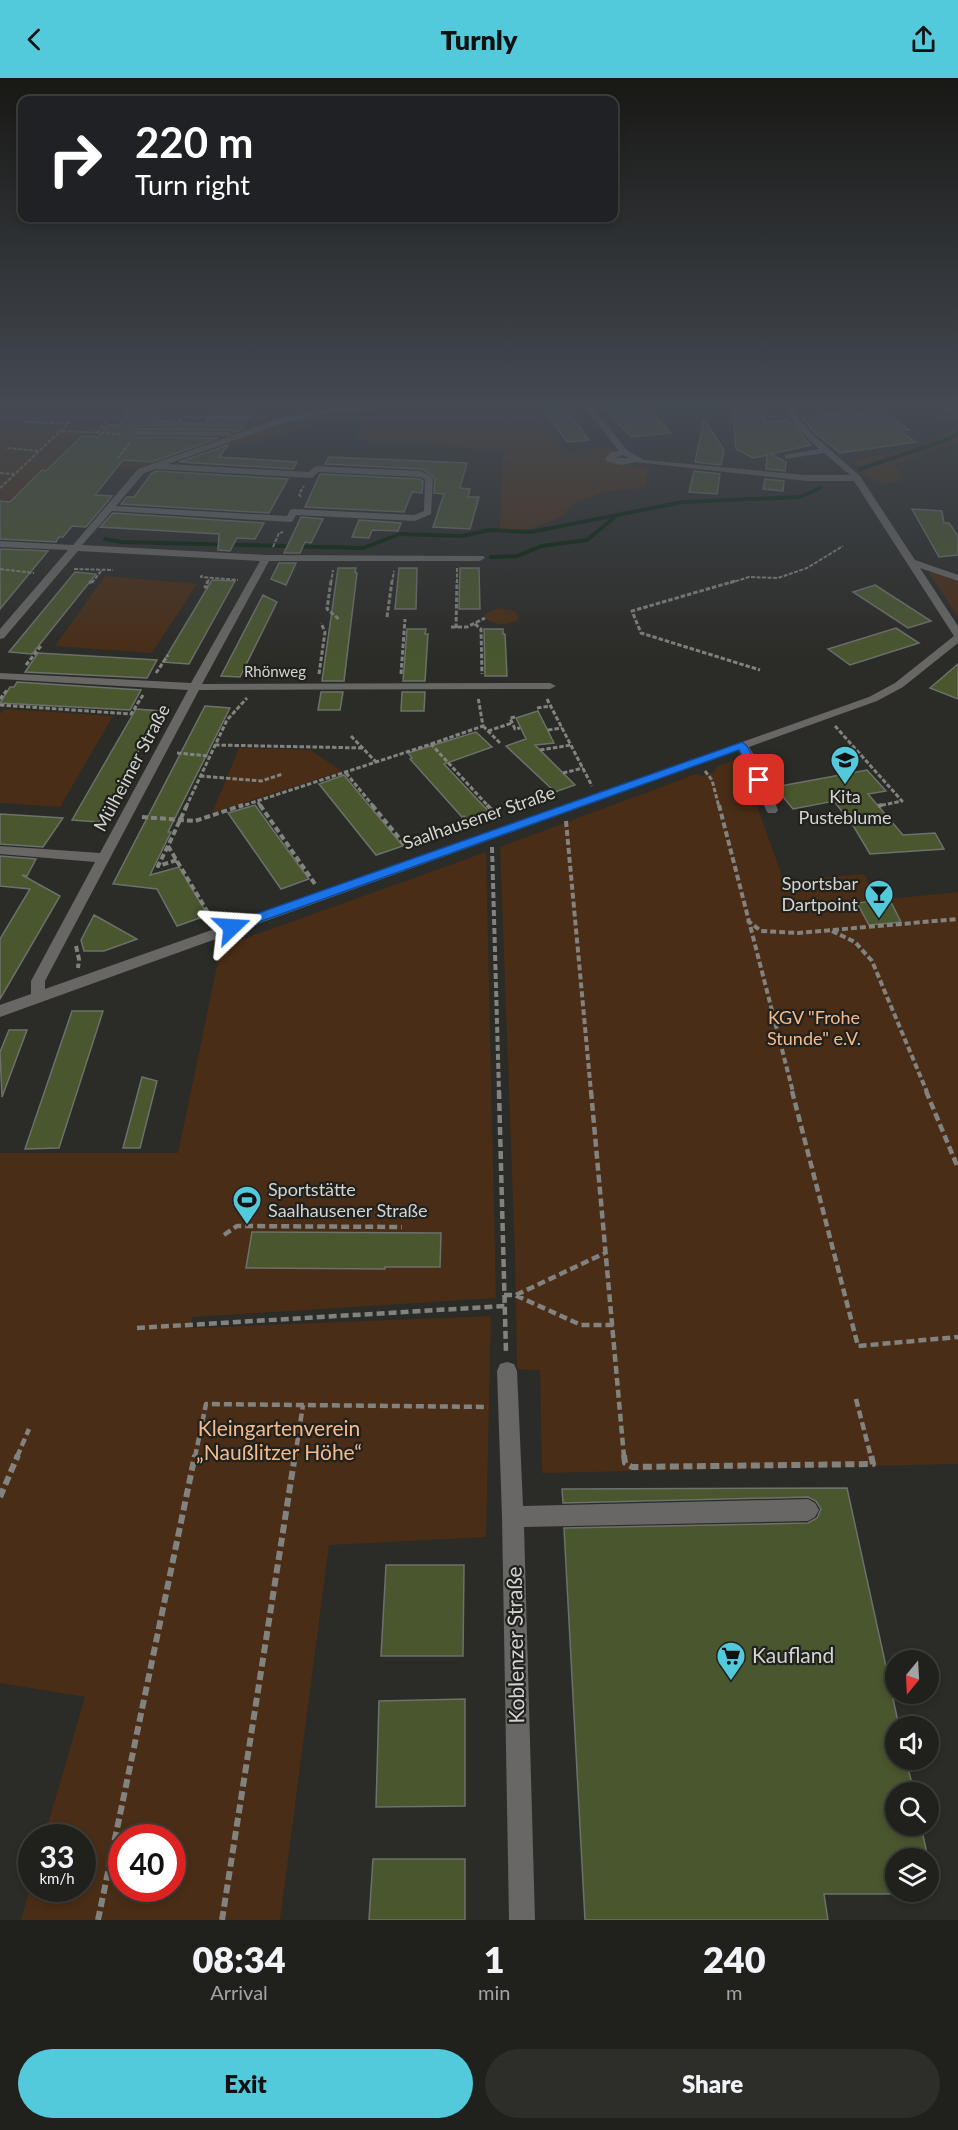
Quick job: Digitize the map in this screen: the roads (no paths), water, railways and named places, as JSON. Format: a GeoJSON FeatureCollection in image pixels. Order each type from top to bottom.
{"type":"FeatureCollection","features":[{"type":"Feature","properties":{"kind":"street"},"geometry":{"type":"LineString","coordinates":[[0,636],[123,492]]}},
{"type":"Feature","properties":{"kind":"street"},"geometry":{"type":"LineString","coordinates":[[110,508],[290,519],[293,512],[415,518],[428,512],[429,492]]}},
{"type":"Feature","properties":{"kind":"street"},"geometry":{"type":"LineString","coordinates":[[866,492],[958,636]]}},
{"type":"Feature","properties":{"kind":"street"},"geometry":{"type":"LineString","coordinates":[[0,544],[266,558],[480,558]]}},
{"type":"Feature","properties":{"kind":"street","name":"Mülheimer Straße"},"geometry":{"type":"LineString","coordinates":[[38,997],[38,981],[266,558]]}},
{"type":"Feature","properties":{"kind":"street"},"geometry":{"type":"LineString","coordinates":[[911,562],[958,578]]}},
{"type":"Feature","properties":{"kind":"street","name":"Saalhausener Straße"},"geometry":{"type":"LineString","coordinates":[[0,1011],[417,860],[873,699],[899,685],[958,636]]}},
{"type":"Feature","properties":{"kind":"street","name":"Rhönweg"},"geometry":{"type":"LineString","coordinates":[[0,676],[195,687],[546,686]]}},
{"type":"Feature","properties":{"kind":"street"},"geometry":{"type":"LineString","coordinates":[[742,746],[753,764],[772,810]]}},
{"type":"Feature","properties":{"kind":"street"},"geometry":{"type":"LineString","coordinates":[[0,850],[105,858]]}},
{"type":"Feature","properties":{"kind":"street","name":"Koblenzer Straße"},"geometry":{"type":"LineString","coordinates":[[507,1371],[510,1407],[522,1920]]}},
{"type":"Feature","properties":{"kind":"street"},"geometry":{"type":"LineString","coordinates":[[513,1517],[808,1510]]}},
{"type":"Feature","properties":{"kind":"waterway"},"geometry":{"type":"LineString","coordinates":[[105,539],[121,542],[363,548],[400,534],[462,536],[490,530],[531,532],[683,502],[800,497],[811,492]]}},
{"type":"Feature","properties":{"kind":"waterway"},"geometry":{"type":"LineString","coordinates":[[491,557],[517,556],[542,546],[587,540],[616,516]]}},
{"type":"Feature","properties":{"kind":"place","name":"Kita Pusteblume"},"geometry":{"type":"Point","coordinates":[845,786]}},
{"type":"Feature","properties":{"kind":"place","name":"Sportsbar Dartpoint"},"geometry":{"type":"Point","coordinates":[879,920]}},
{"type":"Feature","properties":{"kind":"place","name":"Sportstätte Saalhausener Straße"},"geometry":{"type":"Point","coordinates":[247,1226]}},
{"type":"Feature","properties":{"kind":"place","name":"Kaufland"},"geometry":{"type":"Point","coordinates":[731,1682]}},
{"type":"Feature","properties":{"kind":"park label","name":"KGV \"Frohe Stunde\" e.V."},"geometry":{"type":"Point","coordinates":[814,1028]}},
{"type":"Feature","properties":{"kind":"park label","name":"Kleingartenverein „Naußlitzer Höhe“"},"geometry":{"type":"Point","coordinates":[279,1441]}}]}
